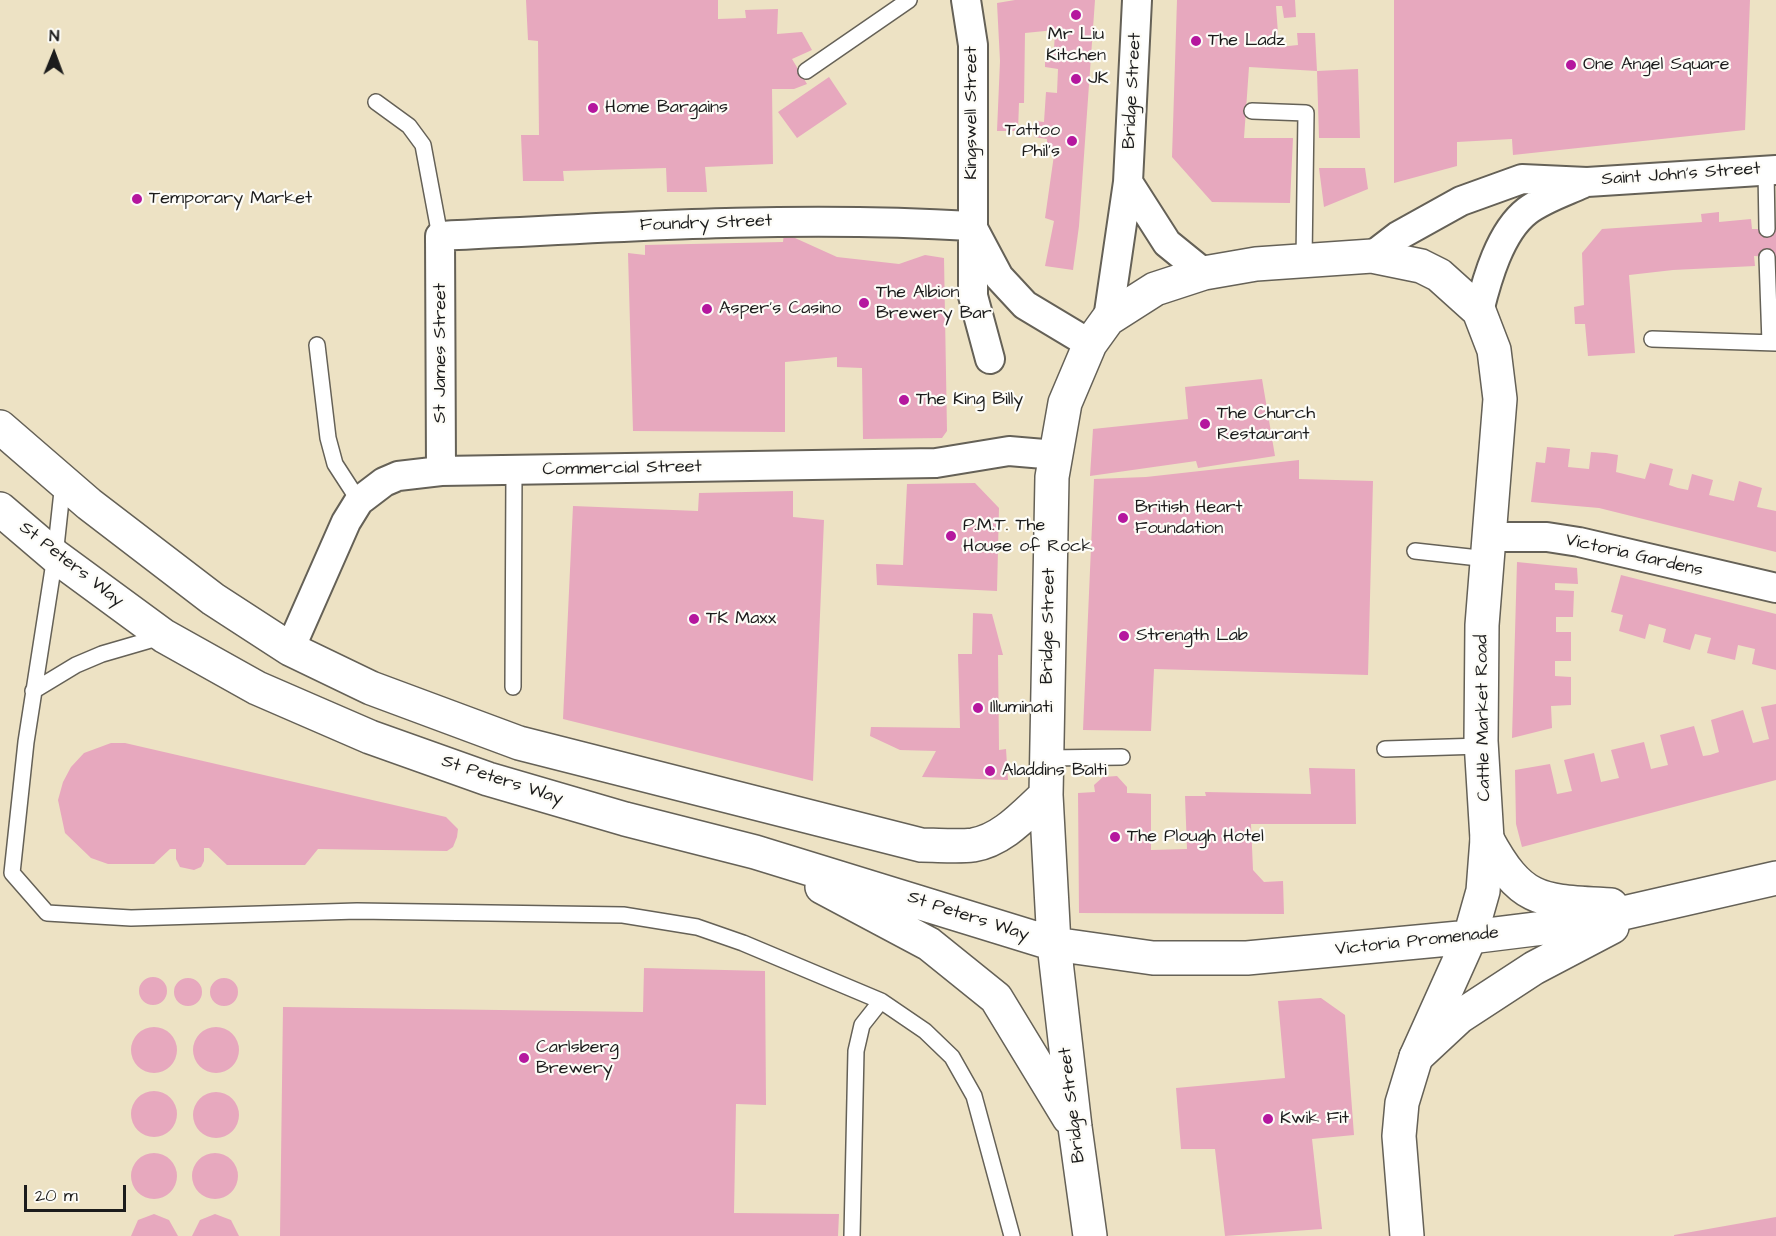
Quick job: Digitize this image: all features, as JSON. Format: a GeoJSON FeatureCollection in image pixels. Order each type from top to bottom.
{"type":"FeatureCollection","features":[{"type":"Feature","properties":{"kind":"main road"},"geometry":{"type":"LineString","coordinates":[[1099,332],[1155,289],[1204,273],[1256,264],[1371,256]]}},
{"type":"Feature","properties":{"kind":"main road","name":"Cattle Market Road"},"geometry":{"type":"LineString","coordinates":[[1371,256],[1421,267],[1439,275],[1479,311],[1494,350],[1500,399],[1482,625],[1481,746],[1487,839],[1483,891],[1470,937],[1416,1057],[1401,1103],[1399,1136],[1407,1236]]}},
{"type":"Feature","properties":{"kind":"main road","name":"Bridge Street"},"geometry":{"type":"LineString","coordinates":[[1090,1236],[1054,944],[1046,795],[1052,477],[1065,403],[1099,332]]}},
{"type":"Feature","properties":{"kind":"main road"},"geometry":{"type":"LineString","coordinates":[[0,427],[63,482],[213,599],[290,649],[371,688],[519,743],[921,845],[974,845],[995,837],[1011,828],[1046,795]]}},
{"type":"Feature","properties":{"kind":"main road","name":"St Peters Way"},"geometry":{"type":"LineString","coordinates":[[0,509],[55,556],[164,636],[257,688],[370,737],[499,782],[625,819],[755,852],[1054,944]]}},
{"type":"Feature","properties":{"kind":"main road"},"geometry":{"type":"LineString","coordinates":[[1487,839],[1513,881],[1541,898],[1648,908]]}},
{"type":"Feature","properties":{"kind":"main road"},"geometry":{"type":"LineString","coordinates":[[755,852],[929,944],[982,985],[996,998],[1075,1127]]}},
{"type":"Feature","properties":{"kind":"main road","name":"Victoria Promenade"},"geometry":{"type":"LineString","coordinates":[[1054,944],[1153,958],[1238,958],[1470,937],[1575,924],[1776,878]]}},
{"type":"Feature","properties":{"kind":"main road"},"geometry":{"type":"LineString","coordinates":[[1416,1057],[1459,1017],[1534,968],[1648,908]]}},
{"type":"Feature","properties":{"kind":"street","name":"Kingswell Street"},"geometry":{"type":"LineString","coordinates":[[966,0],[974,45],[971,226],[973,296],[990,359]]}},
{"type":"Feature","properties":{"kind":"street","name":"Bridge Street"},"geometry":{"type":"LineString","coordinates":[[1099,332],[1128,182],[1137,0]]}},
{"type":"Feature","properties":{"kind":"street","name":"Saint John's Street"},"geometry":{"type":"LineString","coordinates":[[1371,256],[1398,236],[1461,201],[1522,179],[1587,182],[1771,170]]}},
{"type":"Feature","properties":{"kind":"street"},"geometry":{"type":"LineString","coordinates":[[1128,182],[1167,243],[1204,273]]}},
{"type":"Feature","properties":{"kind":"street","name":"Saint John's Street"},"geometry":{"type":"LineString","coordinates":[[1479,311],[1488,274],[1499,252],[1526,211],[1587,182]]}},
{"type":"Feature","properties":{"kind":"street","name":"Foundry Street"},"geometry":{"type":"LineString","coordinates":[[440,236],[800,221],[902,222],[971,226]]}},
{"type":"Feature","properties":{"kind":"street","name":"Kingswell Street"},"geometry":{"type":"LineString","coordinates":[[971,226],[999,277],[1025,305],[1099,332]]}},
{"type":"Feature","properties":{"kind":"street","name":"St James Street"},"geometry":{"type":"LineString","coordinates":[[440,236],[441,471]]}},
{"type":"Feature","properties":{"kind":"street","name":"Commercial Street"},"geometry":{"type":"LineString","coordinates":[[290,649],[346,522],[359,501],[384,482],[398,476],[441,471],[936,463],[1009,451],[1056,455]]}},
{"type":"Feature","properties":{"kind":"street","name":"Victoria Gardens"},"geometry":{"type":"LineString","coordinates":[[1489,548],[1547,537],[1579,542],[1776,588]]}},
{"type":"Feature","properties":{"kind":"lane"},"geometry":{"type":"LineString","coordinates":[[806,71],[909,0]]}},
{"type":"Feature","properties":{"kind":"lane"},"geometry":{"type":"LineString","coordinates":[[376,102],[409,126],[423,145],[440,236]]}},
{"type":"Feature","properties":{"kind":"lane"},"geometry":{"type":"LineString","coordinates":[[1252,111],[1306,113],[1304,260]]}},
{"type":"Feature","properties":{"kind":"lane"},"geometry":{"type":"LineString","coordinates":[[1767,229],[1771,170]]}},
{"type":"Feature","properties":{"kind":"lane"},"geometry":{"type":"LineString","coordinates":[[1652,339],[1773,343],[1767,257]]}},
{"type":"Feature","properties":{"kind":"lane"},"geometry":{"type":"LineString","coordinates":[[317,345],[328,438],[335,464],[359,501]]}},
{"type":"Feature","properties":{"kind":"lane"},"geometry":{"type":"LineString","coordinates":[[513,687],[514,471]]}},
{"type":"Feature","properties":{"kind":"lane"},"geometry":{"type":"LineString","coordinates":[[63,482],[55,556],[33,691],[12,873],[47,913],[131,918],[357,911],[623,915],[697,927],[742,943],[881,1001],[926,1031],[952,1057],[974,1096],[1012,1236]]}},
{"type":"Feature","properties":{"kind":"lane"},"geometry":{"type":"LineString","coordinates":[[1415,551],[1489,548]]}},
{"type":"Feature","properties":{"kind":"lane"},"geometry":{"type":"LineString","coordinates":[[33,691],[76,665],[102,654],[164,636]]}},
{"type":"Feature","properties":{"kind":"lane"},"geometry":{"type":"LineString","coordinates":[[1385,749],[1481,746]]}},
{"type":"Feature","properties":{"kind":"lane"},"geometry":{"type":"LineString","coordinates":[[1047,758],[1122,757]]}},
{"type":"Feature","properties":{"kind":"lane"},"geometry":{"type":"LineString","coordinates":[[852,1236],[856,1051],[862,1025],[881,1001]]}},
{"type":"Feature","properties":{"kind":"building"},"geometry":{"type":"Polygon","coordinates":[[[526,0],[718,0],[718,19],[746,18],[745,10],[778,9],[777,34],[802,32],[812,50],[792,59],[807,84],[794,89],[772,89],[773,164],[705,167],[707,192],[667,192],[666,168],[563,171],[564,181],[523,181],[521,135],[539,135],[538,41],[528,40],[526,0]]]}},
{"type":"Feature","properties":{"kind":"building"},"geometry":{"type":"Polygon","coordinates":[[[1015,0],[1095,0],[1079,226],[1073,270],[1045,266],[1054,221],[1045,218],[1055,148],[1047,147],[1047,139],[1034,137],[1036,121],[1044,122],[1046,92],[1057,93],[1058,69],[1045,67],[1045,51],[1054,50],[1055,30],[1025,33],[1024,103],[1019,103],[1018,131],[997,131],[1000,61],[997,3],[1015,0]]]}},
{"type":"Feature","properties":{"kind":"building"},"geometry":{"type":"Polygon","coordinates":[[[1177,0],[1295,0],[1296,17],[1284,18],[1282,6],[1276,6],[1279,47],[1298,45],[1297,33],[1315,33],[1317,71],[1249,67],[1244,138],[1293,138],[1290,203],[1212,202],[1172,157],[1177,0]]]}},
{"type":"Feature","properties":{"kind":"building","name":"One Angel Square"},"geometry":{"type":"Polygon","coordinates":[[[1394,0],[1750,0],[1745,130],[1513,155],[1512,139],[1457,142],[1457,166],[1394,183],[1394,0]]]}},
{"type":"Feature","properties":{"kind":"building"},"geometry":{"type":"Polygon","coordinates":[[[1358,69],[1360,138],[1319,138],[1317,71],[1358,69]]]}},
{"type":"Feature","properties":{"kind":"building"},"geometry":{"type":"Polygon","coordinates":[[[829,77],[847,104],[797,138],[778,112],[829,77]]]}},
{"type":"Feature","properties":{"kind":"building"},"geometry":{"type":"Polygon","coordinates":[[[1319,168],[1365,168],[1368,189],[1324,207],[1319,168]]]}},
{"type":"Feature","properties":{"kind":"building"},"geometry":{"type":"Polygon","coordinates":[[[1719,212],[1719,222],[1751,219],[1752,229],[1776,229],[1776,257],[1754,256],[1755,266],[1673,270],[1629,275],[1635,353],[1588,356],[1585,324],[1575,324],[1574,307],[1584,305],[1582,253],[1602,229],[1702,222],[1701,214],[1719,212]]]}},
{"type":"Feature","properties":{"kind":"building"},"geometry":{"type":"Polygon","coordinates":[[[784,233],[837,257],[899,264],[925,255],[944,258],[947,431],[942,438],[863,439],[862,368],[837,367],[837,357],[785,362],[785,432],[633,431],[628,253],[645,255],[645,245],[783,242],[784,233]]]}},
{"type":"Feature","properties":{"kind":"building","name":"The Church Restaurant"},"geometry":{"type":"Polygon","coordinates":[[[1262,379],[1275,456],[1198,468],[1196,461],[1090,476],[1093,429],[1188,419],[1185,387],[1262,379]]]}},
{"type":"Feature","properties":{"kind":"building"},"geometry":{"type":"Polygon","coordinates":[[[1547,447],[1570,449],[1568,467],[1589,469],[1591,452],[1606,453],[1618,455],[1616,472],[1636,477],[1645,479],[1650,463],[1673,469],[1669,485],[1678,488],[1688,490],[1692,474],[1713,480],[1709,495],[1734,501],[1739,481],[1762,488],[1757,507],[1776,511],[1776,552],[1599,508],[1531,502],[1536,462],[1545,463],[1547,447]]]}},
{"type":"Feature","properties":{"kind":"building"},"geometry":{"type":"Polygon","coordinates":[[[1299,460],[1299,479],[1373,481],[1368,675],[1154,669],[1151,731],[1083,730],[1094,479],[1146,477],[1299,460]]]}},
{"type":"Feature","properties":{"kind":"building","name":"P.M.T. The House of Rock"},"geometry":{"type":"Polygon","coordinates":[[[975,483],[999,508],[997,591],[877,585],[876,564],[903,565],[907,484],[975,483]]]}},
{"type":"Feature","properties":{"kind":"building","name":"TK Maxx"},"geometry":{"type":"Polygon","coordinates":[[[793,491],[793,517],[824,520],[813,781],[563,719],[573,506],[698,511],[699,493],[793,491]]]}},
{"type":"Feature","properties":{"kind":"building"},"geometry":{"type":"Polygon","coordinates":[[[1517,562],[1577,568],[1578,584],[1555,583],[1555,590],[1574,591],[1573,617],[1556,617],[1556,632],[1571,632],[1571,661],[1555,661],[1555,676],[1571,677],[1571,705],[1551,706],[1552,728],[1512,738],[1517,562]]]}},
{"type":"Feature","properties":{"kind":"building"},"geometry":{"type":"Polygon","coordinates":[[[1621,575],[1776,614],[1776,670],[1752,664],[1755,649],[1738,645],[1735,660],[1707,653],[1711,638],[1695,634],[1690,650],[1663,642],[1666,629],[1649,624],[1645,639],[1619,631],[1623,615],[1611,612],[1621,575]]]}},
{"type":"Feature","properties":{"kind":"building"},"geometry":{"type":"Polygon","coordinates":[[[973,613],[992,614],[1003,655],[998,655],[999,750],[1006,749],[1008,780],[922,777],[936,751],[900,750],[870,736],[871,727],[960,728],[958,654],[972,654],[973,613]]]}},
{"type":"Feature","properties":{"kind":"building"},"geometry":{"type":"Polygon","coordinates":[[[1776,704],[1776,780],[1522,847],[1516,824],[1515,770],[1550,764],[1557,794],[1572,791],[1564,760],[1594,753],[1601,782],[1619,778],[1611,750],[1644,742],[1651,769],[1668,765],[1660,735],[1694,726],[1703,756],[1710,755],[1719,752],[1711,720],[1743,710],[1753,743],[1769,739],[1761,707],[1776,704]]]}},
{"type":"Feature","properties":{"kind":"building"},"geometry":{"type":"Polygon","coordinates":[[[111,743],[125,743],[446,817],[458,829],[457,837],[453,847],[447,851],[318,849],[305,865],[227,865],[209,848],[204,848],[204,861],[201,867],[194,870],[180,867],[176,859],[176,849],[170,849],[154,864],[108,864],[91,858],[65,833],[58,800],[63,782],[71,767],[84,753],[111,743]]]}},
{"type":"Feature","properties":{"kind":"building","name":"The Plough Hotel"},"geometry":{"type":"Polygon","coordinates":[[[1309,768],[1355,769],[1356,824],[1251,824],[1253,870],[1264,882],[1283,881],[1284,914],[1079,913],[1078,793],[1095,792],[1094,785],[1103,777],[1117,776],[1127,787],[1127,793],[1151,794],[1151,850],[1187,849],[1185,796],[1206,796],[1205,792],[1311,794],[1309,768]]]}},
{"type":"Feature","properties":{"kind":"building","name":"Carlsberg Brewery"},"geometry":{"type":"Polygon","coordinates":[[[644,968],[765,971],[766,1105],[736,1104],[734,1213],[839,1214],[838,1236],[280,1236],[283,1007],[643,1012],[644,968]]]}},
{"type":"Feature","properties":{"kind":"building"},"geometry":{"type":"Polygon","coordinates":[[[153,977],[163,981],[167,991],[163,1001],[153,1005],[143,1001],[139,991],[143,981],[153,977]]]}},
{"type":"Feature","properties":{"kind":"building"},"geometry":{"type":"Polygon","coordinates":[[[188,978],[198,982],[202,992],[198,1002],[188,1006],[178,1002],[174,992],[178,982],[188,978]]]}},
{"type":"Feature","properties":{"kind":"building"},"geometry":{"type":"Polygon","coordinates":[[[224,978],[234,982],[238,992],[234,1002],[224,1006],[214,1002],[210,992],[214,982],[224,978]]]}},
{"type":"Feature","properties":{"kind":"building"},"geometry":{"type":"Polygon","coordinates":[[[1321,998],[1345,1015],[1354,1135],[1312,1139],[1322,1229],[1225,1236],[1215,1149],[1181,1149],[1176,1088],[1285,1078],[1278,1001],[1321,998]]]}},
{"type":"Feature","properties":{"kind":"building"},"geometry":{"type":"Polygon","coordinates":[[[159,1027],[171,1033],[176,1041],[176,1059],[171,1067],[163,1072],[149,1073],[141,1070],[134,1063],[131,1045],[134,1037],[141,1030],[159,1027]]]}},
{"type":"Feature","properties":{"kind":"building"},"geometry":{"type":"Polygon","coordinates":[[[216,1027],[225,1028],[233,1033],[238,1041],[238,1059],[233,1067],[225,1072],[216,1073],[207,1072],[199,1067],[194,1059],[193,1050],[194,1041],[199,1033],[207,1028],[216,1027]]]}},
{"type":"Feature","properties":{"kind":"building"},"geometry":{"type":"Polygon","coordinates":[[[159,1091],[171,1097],[176,1105],[176,1123],[171,1131],[163,1136],[149,1137],[137,1131],[132,1123],[131,1109],[137,1097],[145,1092],[159,1091]]]}},
{"type":"Feature","properties":{"kind":"building"},"geometry":{"type":"Polygon","coordinates":[[[221,1092],[233,1098],[238,1106],[238,1124],[233,1132],[225,1137],[211,1138],[199,1132],[194,1124],[193,1110],[199,1098],[207,1093],[221,1092]]]}},
{"type":"Feature","properties":{"kind":"building"},"geometry":{"type":"Polygon","coordinates":[[[154,1153],[163,1154],[171,1159],[176,1167],[176,1185],[171,1193],[163,1198],[154,1199],[145,1198],[137,1193],[132,1185],[131,1176],[132,1167],[137,1159],[145,1154],[154,1153]]]}},
{"type":"Feature","properties":{"kind":"building"},"geometry":{"type":"Polygon","coordinates":[[[215,1153],[224,1154],[232,1159],[237,1167],[237,1185],[232,1193],[224,1198],[215,1199],[206,1198],[198,1193],[193,1185],[192,1176],[193,1167],[198,1159],[206,1154],[215,1153]]]}},
{"type":"Feature","properties":{"kind":"building"},"geometry":{"type":"Polygon","coordinates":[[[154,1214],[169,1220],[178,1236],[131,1236],[138,1220],[154,1214]]]}},
{"type":"Feature","properties":{"kind":"building"},"geometry":{"type":"Polygon","coordinates":[[[215,1214],[231,1220],[239,1236],[192,1236],[200,1220],[215,1214]]]}},
{"type":"Feature","properties":{"kind":"building"},"geometry":{"type":"Polygon","coordinates":[[[1776,1217],[1776,1236],[1674,1236],[1674,1235],[1776,1217]]]}},
{"type":"Feature","properties":{"kind":"place","name":"Mr Liu Kitchen"},"geometry":{"type":"Point","coordinates":[1076,15]}},
{"type":"Feature","properties":{"kind":"place","name":"The Ladz"},"geometry":{"type":"Point","coordinates":[1196,41]}},
{"type":"Feature","properties":{"kind":"place","name":"One Angel Square"},"geometry":{"type":"Point","coordinates":[1571,65]}},
{"type":"Feature","properties":{"kind":"place","name":"JK"},"geometry":{"type":"Point","coordinates":[1076,79]}},
{"type":"Feature","properties":{"kind":"place","name":"Home Bargains"},"geometry":{"type":"Point","coordinates":[593,108]}},
{"type":"Feature","properties":{"kind":"place","name":"Tattoo Phil's"},"geometry":{"type":"Point","coordinates":[1072,141]}},
{"type":"Feature","properties":{"kind":"place","name":"Temporary Market"},"geometry":{"type":"Point","coordinates":[137,199]}},
{"type":"Feature","properties":{"kind":"place","name":"The Albion Brewery Bar"},"geometry":{"type":"Point","coordinates":[864,303]}},
{"type":"Feature","properties":{"kind":"place","name":"Asper's Casino"},"geometry":{"type":"Point","coordinates":[707,309]}},
{"type":"Feature","properties":{"kind":"place","name":"The King Billy"},"geometry":{"type":"Point","coordinates":[904,400]}},
{"type":"Feature","properties":{"kind":"place","name":"The Church Restaurant"},"geometry":{"type":"Point","coordinates":[1205,424]}},
{"type":"Feature","properties":{"kind":"place","name":"British Heart Foundation"},"geometry":{"type":"Point","coordinates":[1123,518]}},
{"type":"Feature","properties":{"kind":"place","name":"P.M.T. The House of Rock"},"geometry":{"type":"Point","coordinates":[951,536]}},
{"type":"Feature","properties":{"kind":"place","name":"TK Maxx"},"geometry":{"type":"Point","coordinates":[694,619]}},
{"type":"Feature","properties":{"kind":"place","name":"Strength Lab"},"geometry":{"type":"Point","coordinates":[1124,636]}},
{"type":"Feature","properties":{"kind":"place","name":"Illuminati"},"geometry":{"type":"Point","coordinates":[978,708]}},
{"type":"Feature","properties":{"kind":"place","name":"Aladdins Balti"},"geometry":{"type":"Point","coordinates":[990,771]}},
{"type":"Feature","properties":{"kind":"place","name":"The Plough Hotel"},"geometry":{"type":"Point","coordinates":[1115,837]}},
{"type":"Feature","properties":{"kind":"place","name":"Carlsberg Brewery"},"geometry":{"type":"Point","coordinates":[524,1058]}},
{"type":"Feature","properties":{"kind":"place","name":"Kwik Fit"},"geometry":{"type":"Point","coordinates":[1268,1119]}}]}
